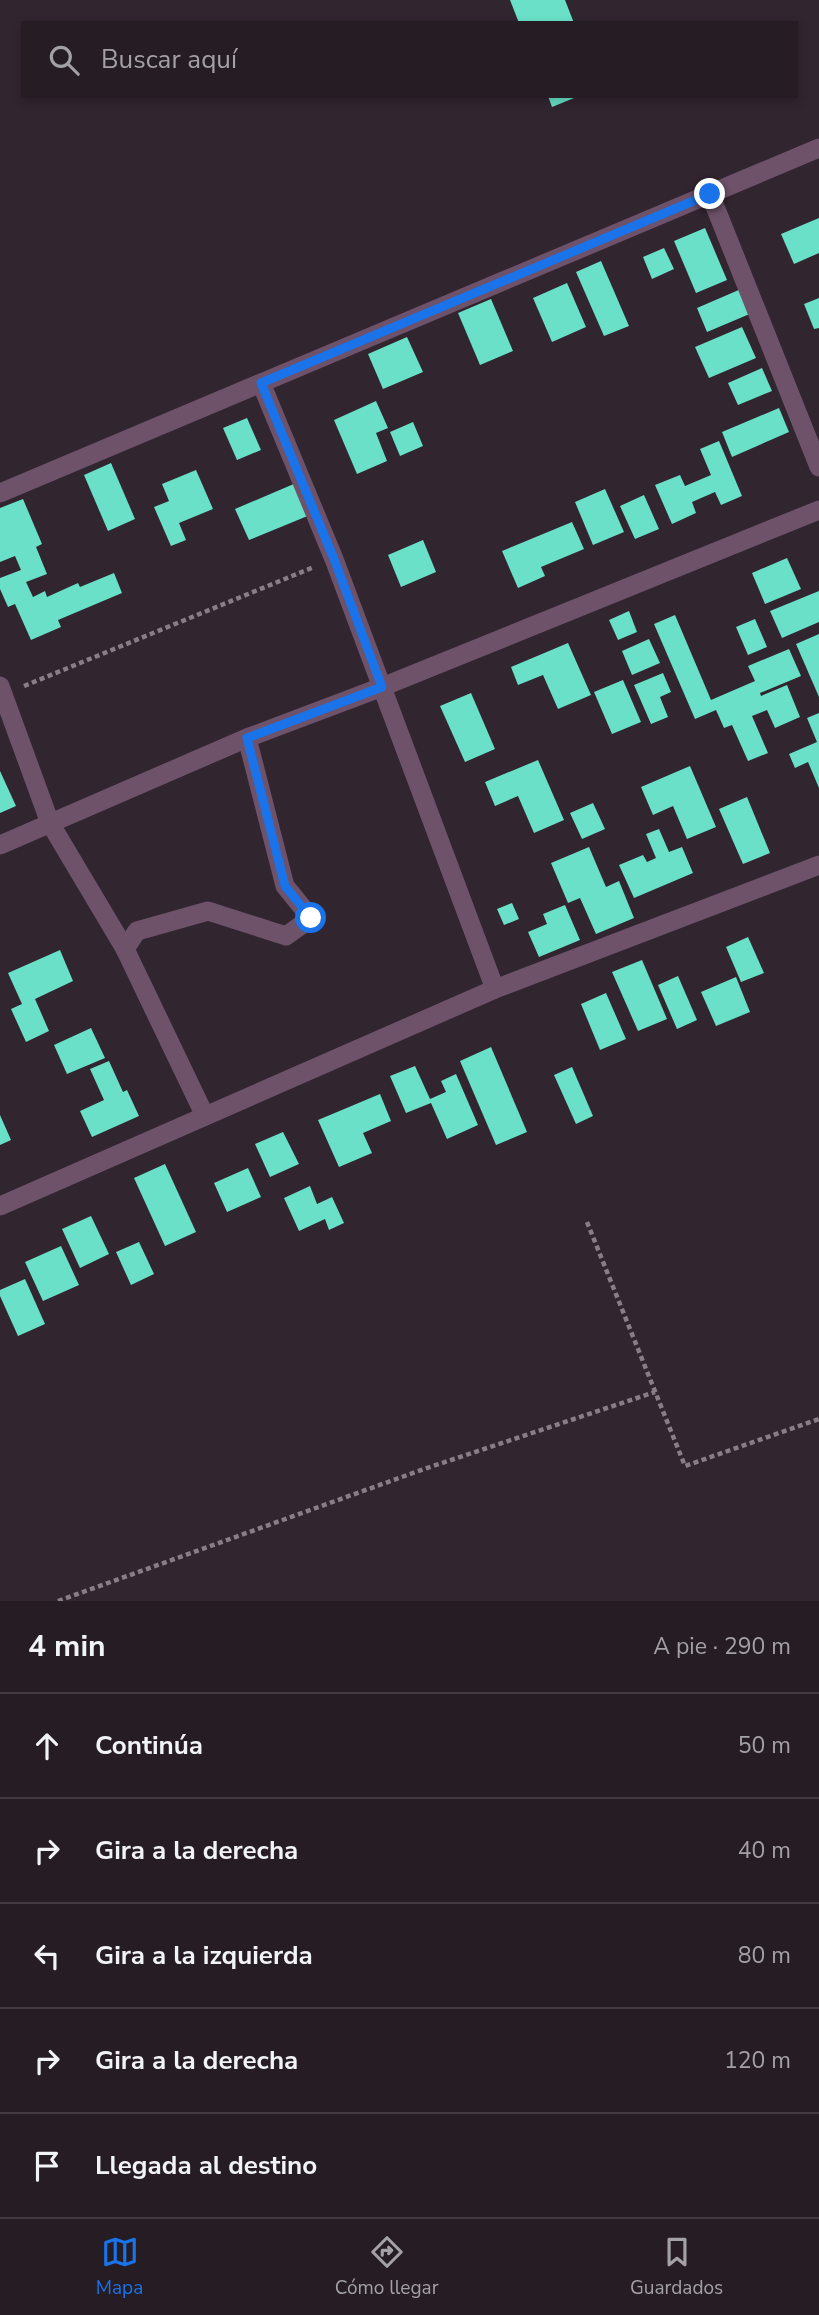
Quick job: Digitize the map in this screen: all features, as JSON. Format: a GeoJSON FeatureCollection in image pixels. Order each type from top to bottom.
{"type":"FeatureCollection","features":[{"type":"Feature","properties":{"kind":"street"},"geometry":{"type":"LineString","coordinates":[[0,493],[819,148]]}},
{"type":"Feature","properties":{"kind":"street"},"geometry":{"type":"LineString","coordinates":[[710,194],[819,467]]}},
{"type":"Feature","properties":{"kind":"street"},"geometry":{"type":"LineString","coordinates":[[261,383],[334,559],[495,989]]}},
{"type":"Feature","properties":{"kind":"street"},"geometry":{"type":"LineString","coordinates":[[0,845],[247,738],[382,687],[819,510]]}},
{"type":"Feature","properties":{"kind":"street"},"geometry":{"type":"LineString","coordinates":[[2,690],[50,823],[125,948],[205,1116]]}},
{"type":"Feature","properties":{"kind":"street"},"geometry":{"type":"LineString","coordinates":[[125,948],[138,931],[208,911],[286,936],[311,918],[285,886],[247,738]]}},
{"type":"Feature","properties":{"kind":"street"},"geometry":{"type":"LineString","coordinates":[[0,1206],[495,989],[819,865]]}},
{"type":"Feature","properties":{"kind":"path"},"geometry":{"type":"LineString","coordinates":[[2,690],[334,559]]}},
{"type":"Feature","properties":{"kind":"path"},"geometry":{"type":"LineString","coordinates":[[587,1222],[685,1466],[819,1419]]}},
{"type":"Feature","properties":{"kind":"path"},"geometry":{"type":"LineString","coordinates":[[58,1601],[424,1469],[655,1392]]}},
{"type":"Feature","properties":{"kind":"building"},"geometry":{"type":"Polygon","coordinates":[[[510,0],[565,0],[573,21],[518,21],[510,0]]]}},
{"type":"Feature","properties":{"kind":"building"},"geometry":{"type":"Polygon","coordinates":[[[549,98],[574,98],[552,107],[549,98]]]}},
{"type":"Feature","properties":{"kind":"building"},"geometry":{"type":"Polygon","coordinates":[[[819,218],[819,253],[794,264],[781,234],[819,218]]]}},
{"type":"Feature","properties":{"kind":"building"},"geometry":{"type":"Polygon","coordinates":[[[705,228],[727,280],[696,293],[674,241],[705,228]]]}},
{"type":"Feature","properties":{"kind":"building"},"geometry":{"type":"Polygon","coordinates":[[[664,248],[674,269],[652,279],[643,257],[664,248]]]}},
{"type":"Feature","properties":{"kind":"building"},"geometry":{"type":"Polygon","coordinates":[[[601,261],[629,326],[604,336],[576,272],[601,261]]]}},
{"type":"Feature","properties":{"kind":"building"},"geometry":{"type":"Polygon","coordinates":[[[567,283],[586,327],[552,342],[533,298],[567,283]]]}},
{"type":"Feature","properties":{"kind":"building"},"geometry":{"type":"Polygon","coordinates":[[[741,289],[752,313],[707,332],[697,308],[741,289]]]}},
{"type":"Feature","properties":{"kind":"building"},"geometry":{"type":"Polygon","coordinates":[[[819,298],[819,328],[814,329],[804,304],[819,298]]]}},
{"type":"Feature","properties":{"kind":"building"},"geometry":{"type":"Polygon","coordinates":[[[491,299],[513,351],[480,365],[458,313],[491,299]]]}},
{"type":"Feature","properties":{"kind":"building"},"geometry":{"type":"Polygon","coordinates":[[[742,327],[756,358],[709,378],[695,347],[742,327]]]}},
{"type":"Feature","properties":{"kind":"building"},"geometry":{"type":"Polygon","coordinates":[[[407,337],[423,372],[383,389],[368,354],[407,337]]]}},
{"type":"Feature","properties":{"kind":"building"},"geometry":{"type":"Polygon","coordinates":[[[762,368],[772,391],[738,405],[728,383],[762,368]]]}},
{"type":"Feature","properties":{"kind":"building"},"geometry":{"type":"Polygon","coordinates":[[[376,401],[388,428],[376,433],[387,461],[357,474],[334,420],[376,401]]]}},
{"type":"Feature","properties":{"kind":"building"},"geometry":{"type":"Polygon","coordinates":[[[779,408],[789,432],[732,457],[722,432],[779,408]]]}},
{"type":"Feature","properties":{"kind":"building"},"geometry":{"type":"Polygon","coordinates":[[[247,418],[261,450],[237,460],[223,428],[247,418]]]}},
{"type":"Feature","properties":{"kind":"building"},"geometry":{"type":"Polygon","coordinates":[[[413,422],[423,446],[400,456],[390,432],[413,422]]]}},
{"type":"Feature","properties":{"kind":"building"},"geometry":{"type":"Polygon","coordinates":[[[719,441],[742,496],[721,505],[715,492],[692,502],[696,513],[672,524],[655,485],[680,475],[685,486],[711,475],[700,449],[719,441]]]}},
{"type":"Feature","properties":{"kind":"building"},"geometry":{"type":"Polygon","coordinates":[[[111,463],[135,519],[108,531],[84,475],[111,463]]]}},
{"type":"Feature","properties":{"kind":"building"},"geometry":{"type":"Polygon","coordinates":[[[196,470],[213,509],[179,523],[186,540],[171,546],[154,507],[169,501],[162,484],[196,470]]]}},
{"type":"Feature","properties":{"kind":"building"},"geometry":{"type":"Polygon","coordinates":[[[296,483],[310,515],[249,540],[235,509],[296,483]]]}},
{"type":"Feature","properties":{"kind":"building"},"geometry":{"type":"Polygon","coordinates":[[[605,489],[624,532],[593,545],[575,502],[605,489]]]}},
{"type":"Feature","properties":{"kind":"building"},"geometry":{"type":"Polygon","coordinates":[[[644,495],[659,529],[635,539],[620,506],[644,495]]]}},
{"type":"Feature","properties":{"kind":"building"},"geometry":{"type":"Polygon","coordinates":[[[23,499],[42,544],[36,547],[47,574],[26,582],[33,597],[45,591],[47,597],[78,583],[80,587],[114,573],[122,593],[58,620],[61,627],[31,640],[15,604],[8,607],[0,589],[0,578],[21,570],[15,556],[0,562],[0,508],[23,499]]]}},
{"type":"Feature","properties":{"kind":"building"},"geometry":{"type":"Polygon","coordinates":[[[572,522],[584,549],[541,567],[545,576],[518,588],[502,551],[572,522]]]}},
{"type":"Feature","properties":{"kind":"building"},"geometry":{"type":"Polygon","coordinates":[[[423,540],[436,572],[401,587],[388,555],[423,540]]]}},
{"type":"Feature","properties":{"kind":"building"},"geometry":{"type":"Polygon","coordinates":[[[787,558],[801,589],[765,604],[752,573],[787,558]]]}},
{"type":"Feature","properties":{"kind":"building"},"geometry":{"type":"Polygon","coordinates":[[[819,591],[819,622],[782,638],[770,611],[819,591]]]}},
{"type":"Feature","properties":{"kind":"building"},"geometry":{"type":"Polygon","coordinates":[[[629,611],[637,632],[618,640],[609,620],[629,611]]]}},
{"type":"Feature","properties":{"kind":"building"},"geometry":{"type":"Polygon","coordinates":[[[675,615],[711,700],[755,681],[748,666],[789,649],[801,676],[760,693],[761,696],[787,685],[800,717],[775,728],[767,710],[752,716],[768,753],[748,761],[732,725],[724,728],[716,710],[695,719],[654,624],[675,615]]]}},
{"type":"Feature","properties":{"kind":"building"},"geometry":{"type":"Polygon","coordinates":[[[755,619],[767,647],[748,655],[736,627],[755,619]]]}},
{"type":"Feature","properties":{"kind":"building"},"geometry":{"type":"Polygon","coordinates":[[[819,634],[819,697],[796,644],[819,634]]]}},
{"type":"Feature","properties":{"kind":"building"},"geometry":{"type":"Polygon","coordinates":[[[649,639],[660,663],[632,675],[622,651],[649,639]]]}},
{"type":"Feature","properties":{"kind":"building"},"geometry":{"type":"Polygon","coordinates":[[[568,643],[591,695],[558,709],[543,675],[518,685],[511,667],[568,643]]]}},
{"type":"Feature","properties":{"kind":"building"},"geometry":{"type":"Polygon","coordinates":[[[663,673],[671,692],[660,697],[668,717],[651,724],[634,685],[663,673]]]}},
{"type":"Feature","properties":{"kind":"building"},"geometry":{"type":"Polygon","coordinates":[[[623,680],[641,722],[612,734],[594,692],[623,680]]]}},
{"type":"Feature","properties":{"kind":"building"},"geometry":{"type":"Polygon","coordinates":[[[471,693],[495,749],[465,762],[440,706],[471,693]]]}},
{"type":"Feature","properties":{"kind":"building"},"geometry":{"type":"Polygon","coordinates":[[[819,713],[819,788],[808,762],[795,768],[789,754],[817,742],[807,718],[819,713]]]}},
{"type":"Feature","properties":{"kind":"building"},"geometry":{"type":"Polygon","coordinates":[[[538,760],[564,820],[534,833],[518,796],[495,806],[485,782],[538,760]]]}},
{"type":"Feature","properties":{"kind":"building"},"geometry":{"type":"Polygon","coordinates":[[[690,766],[716,827],[687,839],[673,806],[653,815],[641,787],[690,766]]]}},
{"type":"Feature","properties":{"kind":"building"},"geometry":{"type":"Polygon","coordinates":[[[0,771],[16,806],[0,813],[0,771]]]}},
{"type":"Feature","properties":{"kind":"building"},"geometry":{"type":"Polygon","coordinates":[[[747,797],[770,853],[743,864],[719,809],[747,797]]]}},
{"type":"Feature","properties":{"kind":"building"},"geometry":{"type":"Polygon","coordinates":[[[593,803],[605,829],[582,839],[570,813],[593,803]]]}},
{"type":"Feature","properties":{"kind":"building"},"geometry":{"type":"Polygon","coordinates":[[[659,829],[669,852],[682,847],[693,873],[634,898],[619,865],[643,855],[647,862],[656,858],[646,834],[659,829]]]}},
{"type":"Feature","properties":{"kind":"building"},"geometry":{"type":"Polygon","coordinates":[[[589,847],[606,887],[619,881],[634,918],[596,934],[580,898],[568,903],[551,863],[589,847]]]}},
{"type":"Feature","properties":{"kind":"building"},"geometry":{"type":"Polygon","coordinates":[[[512,903],[519,919],[504,925],[497,909],[512,903]]]}},
{"type":"Feature","properties":{"kind":"building"},"geometry":{"type":"Polygon","coordinates":[[[565,905],[580,940],[539,957],[528,932],[547,924],[543,914],[565,905]]]}},
{"type":"Feature","properties":{"kind":"building"},"geometry":{"type":"Polygon","coordinates":[[[748,937],[764,973],[741,982],[726,947],[748,937]]]}},
{"type":"Feature","properties":{"kind":"building"},"geometry":{"type":"Polygon","coordinates":[[[60,950],[73,981],[35,999],[49,1031],[26,1042],[11,1009],[22,1004],[8,973],[60,950]]]}},
{"type":"Feature","properties":{"kind":"building"},"geometry":{"type":"Polygon","coordinates":[[[642,960],[667,1019],[638,1031],[612,972],[642,960]]]}},
{"type":"Feature","properties":{"kind":"building"},"geometry":{"type":"Polygon","coordinates":[[[678,976],[697,1020],[677,1029],[658,985],[678,976]]]}},
{"type":"Feature","properties":{"kind":"building"},"geometry":{"type":"Polygon","coordinates":[[[736,977],[750,1012],[716,1026],[701,992],[736,977]]]}},
{"type":"Feature","properties":{"kind":"building"},"geometry":{"type":"Polygon","coordinates":[[[606,993],[626,1039],[600,1050],[581,1004],[606,993]]]}},
{"type":"Feature","properties":{"kind":"building"},"geometry":{"type":"Polygon","coordinates":[[[91,1028],[105,1058],[67,1074],[54,1045],[91,1028]]]}},
{"type":"Feature","properties":{"kind":"building"},"geometry":{"type":"Polygon","coordinates":[[[491,1047],[527,1132],[496,1145],[460,1061],[491,1047]]]}},
{"type":"Feature","properties":{"kind":"building"},"geometry":{"type":"Polygon","coordinates":[[[109,1061],[123,1092],[127,1090],[139,1116],[92,1137],[80,1111],[104,1100],[90,1069],[109,1061]]]}},
{"type":"Feature","properties":{"kind":"building"},"geometry":{"type":"Polygon","coordinates":[[[415,1066],[430,1099],[446,1092],[441,1081],[456,1074],[478,1125],[447,1139],[431,1103],[406,1113],[390,1076],[415,1066]]]}},
{"type":"Feature","properties":{"kind":"building"},"geometry":{"type":"Polygon","coordinates":[[[572,1067],[593,1116],[576,1124],[554,1075],[572,1067]]]}},
{"type":"Feature","properties":{"kind":"building"},"geometry":{"type":"Polygon","coordinates":[[[380,1094],[391,1121],[363,1133],[372,1153],[339,1167],[318,1120],[380,1094]]]}},
{"type":"Feature","properties":{"kind":"building"},"geometry":{"type":"Polygon","coordinates":[[[0,1115],[11,1140],[0,1145],[0,1115]]]}},
{"type":"Feature","properties":{"kind":"building"},"geometry":{"type":"Polygon","coordinates":[[[283,1132],[299,1164],[270,1177],[255,1144],[283,1132]]]}},
{"type":"Feature","properties":{"kind":"building"},"geometry":{"type":"Polygon","coordinates":[[[165,1164],[196,1232],[165,1246],[134,1178],[165,1164]]]}},
{"type":"Feature","properties":{"kind":"building"},"geometry":{"type":"Polygon","coordinates":[[[248,1168],[261,1197],[227,1212],[214,1183],[248,1168]]]}},
{"type":"Feature","properties":{"kind":"building"},"geometry":{"type":"Polygon","coordinates":[[[310,1186],[317,1204],[332,1197],[344,1223],[329,1230],[325,1219],[299,1231],[284,1198],[310,1186]]]}},
{"type":"Feature","properties":{"kind":"building"},"geometry":{"type":"Polygon","coordinates":[[[91,1216],[109,1254],[80,1268],[62,1229],[91,1216]]]}},
{"type":"Feature","properties":{"kind":"building"},"geometry":{"type":"Polygon","coordinates":[[[139,1242],[154,1274],[131,1285],[116,1252],[139,1242]]]}},
{"type":"Feature","properties":{"kind":"building"},"geometry":{"type":"Polygon","coordinates":[[[61,1246],[79,1285],[43,1301],[25,1262],[61,1246]]]}},
{"type":"Feature","properties":{"kind":"building"},"geometry":{"type":"Polygon","coordinates":[[[25,1279],[45,1324],[18,1336],[0,1296],[0,1290],[25,1279]]]}},
{"type":"Feature","properties":{"kind":"route"},"geometry":{"type":"LineString","coordinates":[[311,918],[285,886],[247,738],[382,687],[334,559],[261,383],[710,194]]}}]}
